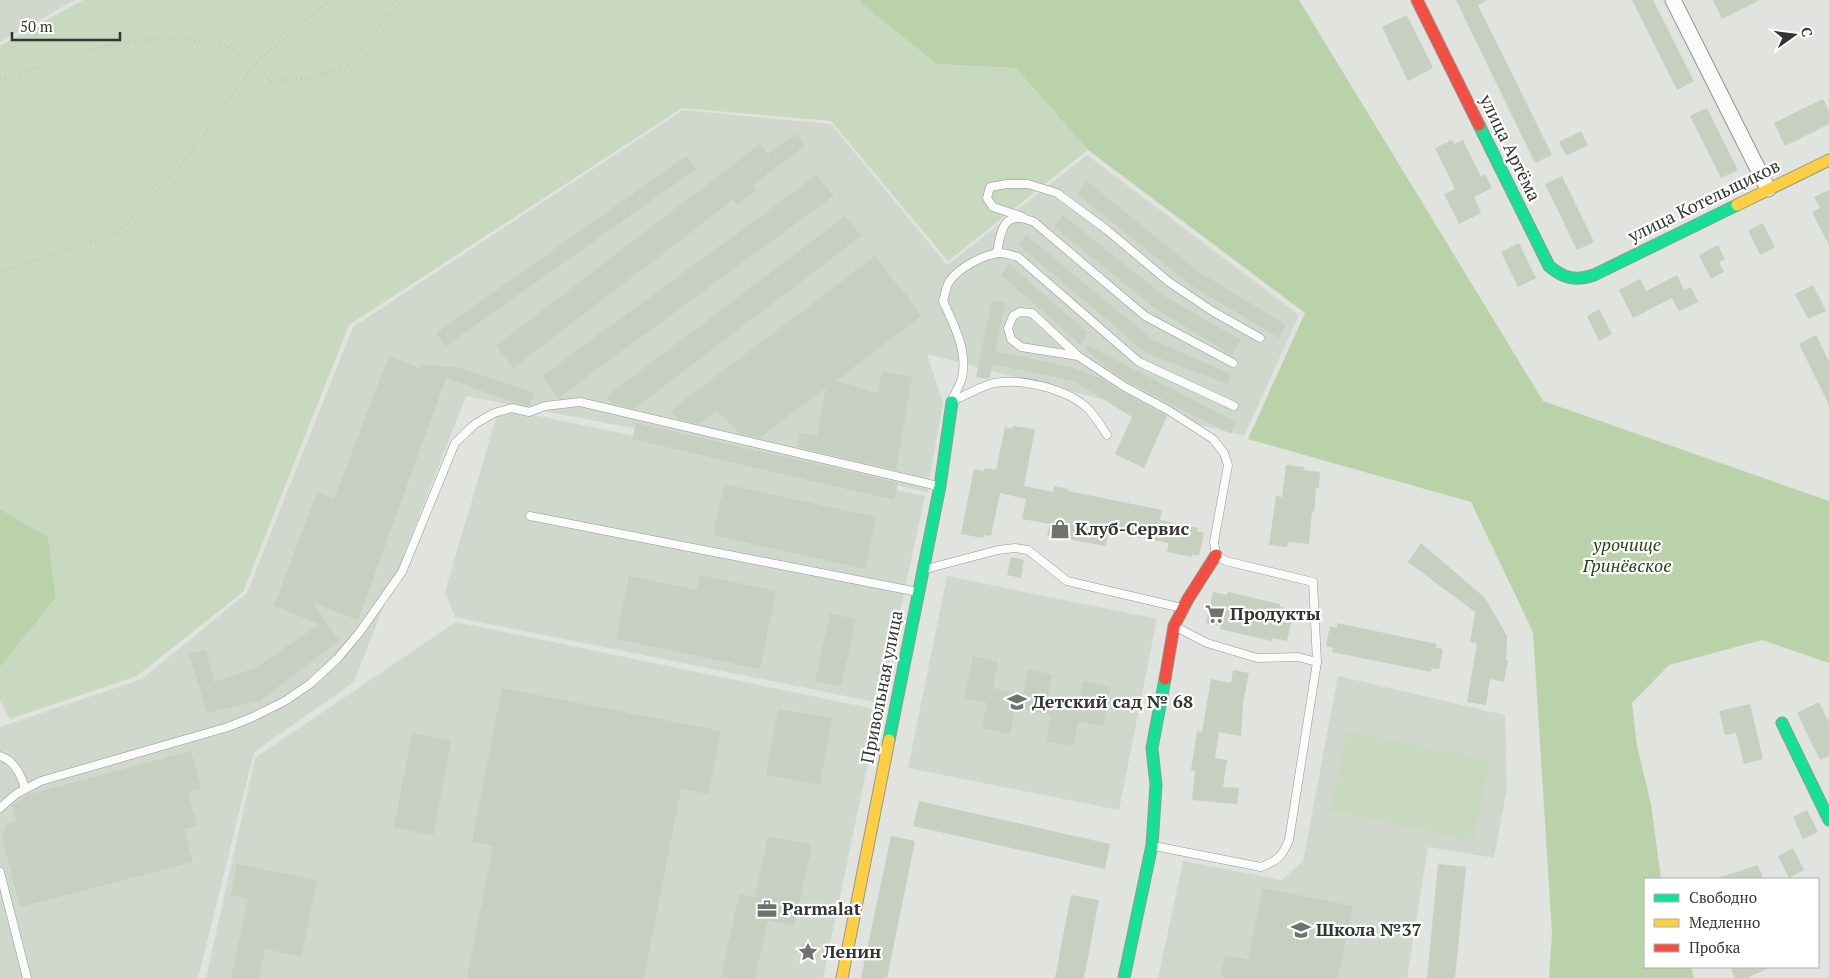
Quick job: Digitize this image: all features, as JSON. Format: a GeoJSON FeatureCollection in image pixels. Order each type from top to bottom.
{"type":"FeatureCollection","features":[{"type":"Feature","properties":{"kind":"street","name":"улица Артёма"},"geometry":{"type":"LineString","coordinates":[[1417,0],[1549,266],[1558,274],[1570,279],[1582,279],[1594,274]]}},
{"type":"Feature","properties":{"kind":"street"},"geometry":{"type":"LineString","coordinates":[[1673,0],[1768,190]]}},
{"type":"Feature","properties":{"kind":"street","name":"улица Котельщиков"},"geometry":{"type":"LineString","coordinates":[[1594,274],[1829,160]]}},
{"type":"Feature","properties":{"kind":"street","name":"Привольная улица"},"geometry":{"type":"LineString","coordinates":[[842,978],[940,486],[952,402]]}},
{"type":"Feature","properties":{"kind":"street"},"geometry":{"type":"LineString","coordinates":[[1124,978],[1152,845],[1156,785],[1152,748],[1174,626],[1182,608],[1216,555]]}},
{"type":"Feature","properties":{"kind":"street"},"geometry":{"type":"LineString","coordinates":[[1782,723],[1829,820]]}},
{"type":"Feature","properties":{"kind":"lane"},"geometry":{"type":"LineString","coordinates":[[1233,363],[1145,316],[1034,222],[992,207],[987,198],[990,187],[1007,184],[1028,184],[1057,193],[1073,203],[1169,282],[1212,311],[1260,338]]}},
{"type":"Feature","properties":{"kind":"lane"},"geometry":{"type":"LineString","coordinates":[[997,253],[1000,232],[1007,222],[1022,217]]}},
{"type":"Feature","properties":{"kind":"lane"},"geometry":{"type":"LineString","coordinates":[[952,402],[962,377],[963,352],[956,330],[943,301],[949,282],[960,271],[980,259],[997,253],[1018,257],[1139,362],[1234,406]]}},
{"type":"Feature","properties":{"kind":"lane"},"geometry":{"type":"LineString","coordinates":[[1078,356],[1022,347],[1011,339],[1008,328],[1013,316],[1020,312],[1032,312],[1078,356],[1125,387],[1168,410],[1213,439],[1224,453],[1228,465],[1214,542],[1216,555],[1226,561],[1313,582],[1317,662],[1289,840],[1283,854],[1275,861],[1261,867],[1152,845]]}},
{"type":"Feature","properties":{"kind":"lane"},"geometry":{"type":"LineString","coordinates":[[952,402],[994,382],[1015,382],[1046,387],[1068,395],[1087,407],[1107,434]]}},
{"type":"Feature","properties":{"kind":"lane"},"geometry":{"type":"LineString","coordinates":[[0,808],[25,788],[42,781],[228,727],[254,717],[285,701],[310,684],[337,659],[359,634],[402,572],[455,443],[475,424],[494,413],[512,408],[530,412],[545,406],[580,402],[940,486]]}},
{"type":"Feature","properties":{"kind":"lane"},"geometry":{"type":"LineString","coordinates":[[530,516],[919,592]]}},
{"type":"Feature","properties":{"kind":"lane"},"geometry":{"type":"LineString","coordinates":[[923,570],[998,550],[1015,548],[1028,550],[1067,581],[1182,608]]}},
{"type":"Feature","properties":{"kind":"lane"},"geometry":{"type":"LineString","coordinates":[[1174,626],[1207,643],[1257,658],[1298,657],[1317,662]]}},
{"type":"Feature","properties":{"kind":"lane"},"geometry":{"type":"LineString","coordinates":[[0,756],[5,757],[20,772],[25,788]]}},
{"type":"Feature","properties":{"kind":"lane"},"geometry":{"type":"LineString","coordinates":[[0,872],[27,978]]}},
{"type":"Feature","properties":{"kind":"path"},"geometry":{"type":"LineString","coordinates":[[0,272],[117,234],[185,161],[254,64],[330,0]]}},
{"type":"Feature","properties":{"kind":"path"},"geometry":{"type":"LineString","coordinates":[[0,79],[114,43],[185,39],[226,45],[254,64],[271,81],[308,78],[345,69],[372,34],[403,0]]}},
{"type":"Feature","properties":{"kind":"shaded area"},"geometry":{"type":"Polygon","coordinates":[[[0,0],[75,0],[0,42],[0,0]]]}},
{"type":"Feature","properties":{"kind":"shaded area"},"geometry":{"type":"Polygon","coordinates":[[[683,110],[831,124],[947,265],[1087,155],[1299,315],[1244,436],[927,354],[943,403],[927,492],[643,430],[466,396],[354,682],[254,752],[198,978],[29,978],[0,871],[0,727],[142,679],[247,593],[353,327],[683,110]]]}},
{"type":"Feature","properties":{"kind":"shaded area"},"geometry":{"type":"Polygon","coordinates":[[[499,408],[925,496],[880,703],[455,617],[445,592],[499,408]]]}},
{"type":"Feature","properties":{"kind":"shaded area"},"geometry":{"type":"Polygon","coordinates":[[[947,576],[1157,619],[1119,810],[908,768],[947,576]]]}},
{"type":"Feature","properties":{"kind":"shaded area"},"geometry":{"type":"Polygon","coordinates":[[[456,622],[879,710],[823,978],[206,978],[255,758],[456,622]]]}},
{"type":"Feature","properties":{"kind":"shaded area"},"geometry":{"type":"Polygon","coordinates":[[[1338,676],[1505,715],[1507,788],[1494,858],[1428,847],[1407,978],[1158,978],[1183,861],[1282,880],[1303,861],[1338,676]]]}},
{"type":"Feature","properties":{"kind":"shaded area"},"geometry":{"type":"Polygon","coordinates":[[[0,882],[24,978],[0,978],[0,882]]]}},
{"type":"Feature","properties":{"kind":"green space"},"geometry":{"type":"Polygon","coordinates":[[[83,0],[861,0],[862,3],[937,64],[1016,68],[1088,150],[948,261],[831,121],[682,108],[349,325],[243,592],[137,676],[10,719],[0,701],[0,667],[56,596],[48,537],[0,509],[0,46],[83,0]]]}},
{"type":"Feature","properties":{"kind":"green space","name":"урочище Гринёвское"},"geometry":{"type":"Polygon","coordinates":[[[861,0],[1299,0],[1543,401],[1829,501],[1829,663],[1762,640],[1669,665],[1632,703],[1637,746],[1651,804],[1661,878],[1644,878],[1644,968],[1691,968],[1694,978],[1549,978],[1552,933],[1533,632],[1471,502],[1248,439],[1305,313],[1088,150],[1016,68],[937,64],[861,3],[861,0]]]}},
{"type":"Feature","properties":{"kind":"green space"},"geometry":{"type":"Polygon","coordinates":[[[0,509],[48,537],[56,597],[0,667],[0,509]]]}},
{"type":"Feature","properties":{"kind":"green space"},"geometry":{"type":"Polygon","coordinates":[[[1347,731],[1490,760],[1474,840],[1331,811],[1347,731]]]}},
{"type":"Feature","properties":{"kind":"building"},"geometry":{"type":"Polygon","coordinates":[[[1456,0],[1488,0],[1478,5],[1552,155],[1535,163],[1456,0]]]}},
{"type":"Feature","properties":{"kind":"building"},"geometry":{"type":"Polygon","coordinates":[[[1632,0],[1653,0],[1694,81],[1677,90],[1632,0]]]}},
{"type":"Feature","properties":{"kind":"building"},"geometry":{"type":"Polygon","coordinates":[[[1713,0],[1760,0],[1722,19],[1713,0]]]}},
{"type":"Feature","properties":{"kind":"building"},"geometry":{"type":"Polygon","coordinates":[[[1407,15],[1433,68],[1408,81],[1382,27],[1407,15]]]}},
{"type":"Feature","properties":{"kind":"building"},"geometry":{"type":"Polygon","coordinates":[[[1823,99],[1829,111],[1829,124],[1785,146],[1774,123],[1823,99]]]}},
{"type":"Feature","properties":{"kind":"building"},"geometry":{"type":"Polygon","coordinates":[[[1707,108],[1738,170],[1721,178],[1690,116],[1707,108]]]}},
{"type":"Feature","properties":{"kind":"building"},"geometry":{"type":"Polygon","coordinates":[[[1581,131],[1588,145],[1566,156],[1559,142],[1581,131]]]}},
{"type":"Feature","properties":{"kind":"building"},"geometry":{"type":"Polygon","coordinates":[[[796,134],[805,146],[753,185],[757,190],[737,205],[733,200],[513,368],[496,346],[760,144],[768,154],[796,134]]]}},
{"type":"Feature","properties":{"kind":"building"},"geometry":{"type":"Polygon","coordinates":[[[1452,140],[1454,144],[1463,140],[1481,177],[1485,174],[1492,188],[1474,197],[1481,213],[1459,224],[1444,194],[1455,189],[1435,148],[1452,140]]]}},
{"type":"Feature","properties":{"kind":"building"},"geometry":{"type":"Polygon","coordinates":[[[686,156],[696,169],[446,346],[436,333],[686,156]]]}},
{"type":"Feature","properties":{"kind":"building"},"geometry":{"type":"Polygon","coordinates":[[[817,175],[833,196],[558,398],[542,376],[817,175]]]}},
{"type":"Feature","properties":{"kind":"building"},"geometry":{"type":"Polygon","coordinates":[[[1562,176],[1594,242],[1577,250],[1545,184],[1562,176]]]}},
{"type":"Feature","properties":{"kind":"building"},"geometry":{"type":"Polygon","coordinates":[[[1087,181],[1199,272],[1286,325],[1279,338],[1192,286],[1077,194],[1087,181]]]}},
{"type":"Feature","properties":{"kind":"building"},"geometry":{"type":"Polygon","coordinates":[[[1829,190],[1829,245],[1812,212],[1820,208],[1814,197],[1829,190]]]}},
{"type":"Feature","properties":{"kind":"building"},"geometry":{"type":"Polygon","coordinates":[[[1063,215],[1164,296],[1241,340],[1232,355],[1156,309],[1054,227],[1063,215]]]}},
{"type":"Feature","properties":{"kind":"building"},"geometry":{"type":"Polygon","coordinates":[[[845,216],[861,236],[634,409],[613,404],[606,397],[845,216]]]}},
{"type":"Feature","properties":{"kind":"building"},"geometry":{"type":"Polygon","coordinates":[[[1763,223],[1775,247],[1760,255],[1748,230],[1763,223]]]}},
{"type":"Feature","properties":{"kind":"building"},"geometry":{"type":"Polygon","coordinates":[[[1026,235],[1153,340],[1231,374],[1227,384],[1146,353],[1019,245],[1026,235]]]}},
{"type":"Feature","properties":{"kind":"building"},"geometry":{"type":"Polygon","coordinates":[[[1519,243],[1536,278],[1518,287],[1501,252],[1519,243]]]}},
{"type":"Feature","properties":{"kind":"building"},"geometry":{"type":"Polygon","coordinates":[[[1718,245],[1725,259],[1719,262],[1724,272],[1711,279],[1699,255],[1718,245]]]}},
{"type":"Feature","properties":{"kind":"building"},"geometry":{"type":"Polygon","coordinates":[[[875,256],[921,316],[836,381],[878,393],[882,372],[912,377],[896,470],[797,447],[799,433],[817,436],[826,388],[759,438],[740,434],[717,411],[700,424],[679,420],[670,411],[875,256]]]}},
{"type":"Feature","properties":{"kind":"building"},"geometry":{"type":"Polygon","coordinates":[[[1009,264],[1087,332],[1081,345],[1001,275],[1009,264]]]}},
{"type":"Feature","properties":{"kind":"building"},"geometry":{"type":"Polygon","coordinates":[[[1677,275],[1684,290],[1691,287],[1698,302],[1679,311],[1672,298],[1633,318],[1619,290],[1640,279],[1646,291],[1677,275]]]}},
{"type":"Feature","properties":{"kind":"building"},"geometry":{"type":"Polygon","coordinates":[[[1813,285],[1826,311],[1808,319],[1795,294],[1813,285]]]}},
{"type":"Feature","properties":{"kind":"building"},"geometry":{"type":"Polygon","coordinates":[[[992,300],[1005,303],[995,351],[1070,367],[1102,379],[1167,416],[1144,468],[1115,454],[1132,417],[1074,381],[993,364],[990,378],[976,377],[992,300]]]}},
{"type":"Feature","properties":{"kind":"building"},"geometry":{"type":"Polygon","coordinates":[[[1599,309],[1612,334],[1599,341],[1587,316],[1599,309]]]}},
{"type":"Feature","properties":{"kind":"building"},"geometry":{"type":"Polygon","coordinates":[[[1816,335],[1829,362],[1829,405],[1799,344],[1816,335]]]}},
{"type":"Feature","properties":{"kind":"building"},"geometry":{"type":"Polygon","coordinates":[[[1087,345],[1236,422],[1231,434],[1128,382],[1107,368],[1085,349],[1087,345]]]}},
{"type":"Feature","properties":{"kind":"building"},"geometry":{"type":"Polygon","coordinates":[[[389,356],[420,368],[420,364],[460,368],[534,393],[529,406],[446,378],[358,620],[313,603],[339,641],[261,700],[207,713],[189,654],[206,650],[214,682],[255,668],[320,624],[274,606],[317,492],[334,499],[389,356]]]}},
{"type":"Feature","properties":{"kind":"building"},"geometry":{"type":"Polygon","coordinates":[[[636,423],[895,482],[898,484],[894,500],[632,439],[636,423]]]}},
{"type":"Feature","properties":{"kind":"building"},"geometry":{"type":"Polygon","coordinates":[[[1013,426],[1035,429],[1024,486],[1053,492],[1054,486],[1068,489],[1068,491],[1162,510],[1160,520],[1198,528],[1197,531],[1204,533],[1199,556],[1192,554],[1192,557],[1167,552],[1169,543],[1110,531],[1105,546],[1047,535],[1050,524],[1022,519],[1026,499],[1000,493],[991,536],[984,535],[983,538],[961,534],[974,469],[984,471],[985,468],[996,470],[1005,427],[1012,429],[1013,426]]]}},
{"type":"Feature","properties":{"kind":"building"},"geometry":{"type":"Polygon","coordinates":[[[1286,465],[1304,467],[1303,470],[1320,472],[1319,488],[1316,488],[1314,512],[1312,511],[1309,544],[1288,542],[1287,547],[1269,545],[1276,496],[1282,497],[1286,465]]]}},
{"type":"Feature","properties":{"kind":"building"},"geometry":{"type":"Polygon","coordinates":[[[724,484],[876,517],[865,569],[713,535],[724,484]]]}},
{"type":"Feature","properties":{"kind":"building"},"geometry":{"type":"Polygon","coordinates":[[[1421,543],[1485,598],[1507,636],[1506,660],[1508,660],[1504,682],[1490,679],[1486,705],[1467,702],[1477,643],[1470,642],[1475,612],[1408,562],[1421,543]]]}},
{"type":"Feature","properties":{"kind":"building"},"geometry":{"type":"Polygon","coordinates":[[[1011,557],[1024,560],[1021,578],[1007,575],[1011,557]]]}},
{"type":"Feature","properties":{"kind":"building"},"geometry":{"type":"Polygon","coordinates":[[[700,575],[776,591],[760,669],[616,639],[629,576],[697,590],[700,575]]]}},
{"type":"Feature","properties":{"kind":"building"},"geometry":{"type":"Polygon","coordinates":[[[1213,592],[1227,595],[1228,592],[1280,604],[1280,607],[1294,610],[1287,641],[1273,638],[1272,641],[1220,629],[1221,626],[1206,623],[1213,592]]]}},
{"type":"Feature","properties":{"kind":"building"},"geometry":{"type":"Polygon","coordinates":[[[830,614],[856,619],[841,686],[815,681],[830,614]]]}},
{"type":"Feature","properties":{"kind":"building"},"geometry":{"type":"Polygon","coordinates":[[[1337,623],[1437,644],[1436,648],[1443,649],[1439,669],[1432,668],[1431,672],[1332,652],[1333,648],[1326,646],[1330,626],[1337,628],[1337,623]]]}},
{"type":"Feature","properties":{"kind":"building","name":"Детский сад № 68"},"geometry":{"type":"Polygon","coordinates":[[[973,656],[998,662],[993,688],[1023,694],[1028,670],[1052,674],[1047,700],[1078,706],[1083,681],[1111,687],[1103,726],[1078,721],[1073,747],[1046,741],[1051,715],[1015,707],[1010,734],[982,728],[987,703],[964,698],[973,656]]]}},
{"type":"Feature","properties":{"kind":"building"},"geometry":{"type":"Polygon","coordinates":[[[1233,670],[1249,673],[1243,703],[1241,736],[1219,732],[1215,758],[1227,760],[1223,787],[1239,788],[1237,804],[1192,800],[1195,771],[1191,770],[1197,731],[1202,732],[1211,679],[1231,683],[1233,670]]]}},
{"type":"Feature","properties":{"kind":"building"},"geometry":{"type":"Polygon","coordinates":[[[502,688],[721,731],[708,794],[681,789],[644,978],[467,978],[493,846],[472,842],[502,688]]]}},
{"type":"Feature","properties":{"kind":"building"},"geometry":{"type":"Polygon","coordinates":[[[1819,702],[1829,723],[1829,756],[1820,760],[1797,713],[1819,702]]]}},
{"type":"Feature","properties":{"kind":"building"},"geometry":{"type":"Polygon","coordinates":[[[1750,704],[1763,759],[1744,764],[1736,733],[1725,735],[1719,711],[1750,704]]]}},
{"type":"Feature","properties":{"kind":"building"},"geometry":{"type":"Polygon","coordinates":[[[778,709],[832,718],[820,785],[766,775],[778,709]]]}},
{"type":"Feature","properties":{"kind":"building"},"geometry":{"type":"Polygon","coordinates":[[[412,733],[451,741],[433,835],[394,828],[412,733]]]}},
{"type":"Feature","properties":{"kind":"building"},"geometry":{"type":"Polygon","coordinates":[[[191,751],[201,789],[188,792],[197,825],[184,829],[193,862],[20,907],[2,838],[7,824],[16,821],[12,805],[27,795],[191,751]]]}},
{"type":"Feature","properties":{"kind":"building"},"geometry":{"type":"Polygon","coordinates":[[[919,801],[1110,844],[1105,869],[913,826],[919,801]]]}},
{"type":"Feature","properties":{"kind":"building"},"geometry":{"type":"Polygon","coordinates":[[[1807,810],[1818,832],[1803,839],[1793,817],[1807,810]]]}},
{"type":"Feature","properties":{"kind":"building","name":"Parmalat"},"geometry":{"type":"Polygon","coordinates":[[[768,836],[812,845],[794,926],[768,920],[755,978],[721,978],[739,894],[755,897],[768,836]]]}},
{"type":"Feature","properties":{"kind":"building"},"geometry":{"type":"Polygon","coordinates":[[[891,836],[915,841],[887,978],[861,978],[891,836]]]}},
{"type":"Feature","properties":{"kind":"building"},"geometry":{"type":"Polygon","coordinates":[[[1793,848],[1804,870],[1789,878],[1778,856],[1793,848]]]}},
{"type":"Feature","properties":{"kind":"building"},"geometry":{"type":"Polygon","coordinates":[[[237,864],[317,880],[301,957],[265,949],[259,978],[231,978],[248,899],[231,895],[237,864]]]}},
{"type":"Feature","properties":{"kind":"building"},"geometry":{"type":"Polygon","coordinates":[[[1438,864],[1466,867],[1455,978],[1427,978],[1438,864]]]}},
{"type":"Feature","properties":{"kind":"building"},"geometry":{"type":"Polygon","coordinates":[[[1758,865],[1763,878],[1721,878],[1758,865]]]}},
{"type":"Feature","properties":{"kind":"building","name":"Школа №37"},"geometry":{"type":"Polygon","coordinates":[[[1263,888],[1353,906],[1338,978],[1227,978],[1220,976],[1225,955],[1248,960],[1263,888]]]}},
{"type":"Feature","properties":{"kind":"building"},"geometry":{"type":"Polygon","coordinates":[[[1071,895],[1099,900],[1084,978],[1055,978],[1071,895]]]}},
{"type":"Feature","properties":{"kind":"building"},"geometry":{"type":"Polygon","coordinates":[[[1730,968],[1769,968],[1747,978],[1735,978],[1730,968]]]}},
{"type":"Feature","properties":{"kind":"traffic: fast"},"geometry":{"type":"LineString","coordinates":[[1479,125],[1549,266],[1570,278],[1594,275],[1737,205]]}},
{"type":"Feature","properties":{"kind":"traffic: fast"},"geometry":{"type":"LineString","coordinates":[[889,740],[940,486],[952,402]]}},
{"type":"Feature","properties":{"kind":"traffic: fast"},"geometry":{"type":"LineString","coordinates":[[1124,978],[1152,845],[1156,785],[1152,748],[1165,679]]}},
{"type":"Feature","properties":{"kind":"traffic: fast"},"geometry":{"type":"LineString","coordinates":[[1782,723],[1829,820]]}},
{"type":"Feature","properties":{"kind":"traffic: slow"},"geometry":{"type":"LineString","coordinates":[[1737,205],[1829,160]]}},
{"type":"Feature","properties":{"kind":"traffic: slow"},"geometry":{"type":"LineString","coordinates":[[842,978],[889,740]]}},
{"type":"Feature","properties":{"kind":"traffic: jam"},"geometry":{"type":"LineString","coordinates":[[1417,0],[1479,125]]}},
{"type":"Feature","properties":{"kind":"traffic: jam"},"geometry":{"type":"LineString","coordinates":[[1165,679],[1174,626],[1188,599],[1216,555]]}},
{"type":"Feature","properties":{"kind":"place","name":"Клуб-Сервис"},"geometry":{"type":"Point","coordinates":[1060,529]}},
{"type":"Feature","properties":{"kind":"place","name":"Продукты"},"geometry":{"type":"Point","coordinates":[1215,614]}},
{"type":"Feature","properties":{"kind":"place","name":"Детский сад № 68"},"geometry":{"type":"Point","coordinates":[1017,702]}},
{"type":"Feature","properties":{"kind":"place","name":"Parmalat"},"geometry":{"type":"Point","coordinates":[767,909]}},
{"type":"Feature","properties":{"kind":"place","name":"Школа №37"},"geometry":{"type":"Point","coordinates":[1301,930]}},
{"type":"Feature","properties":{"kind":"place","name":"Ленин"},"geometry":{"type":"Point","coordinates":[808,952]}}]}
